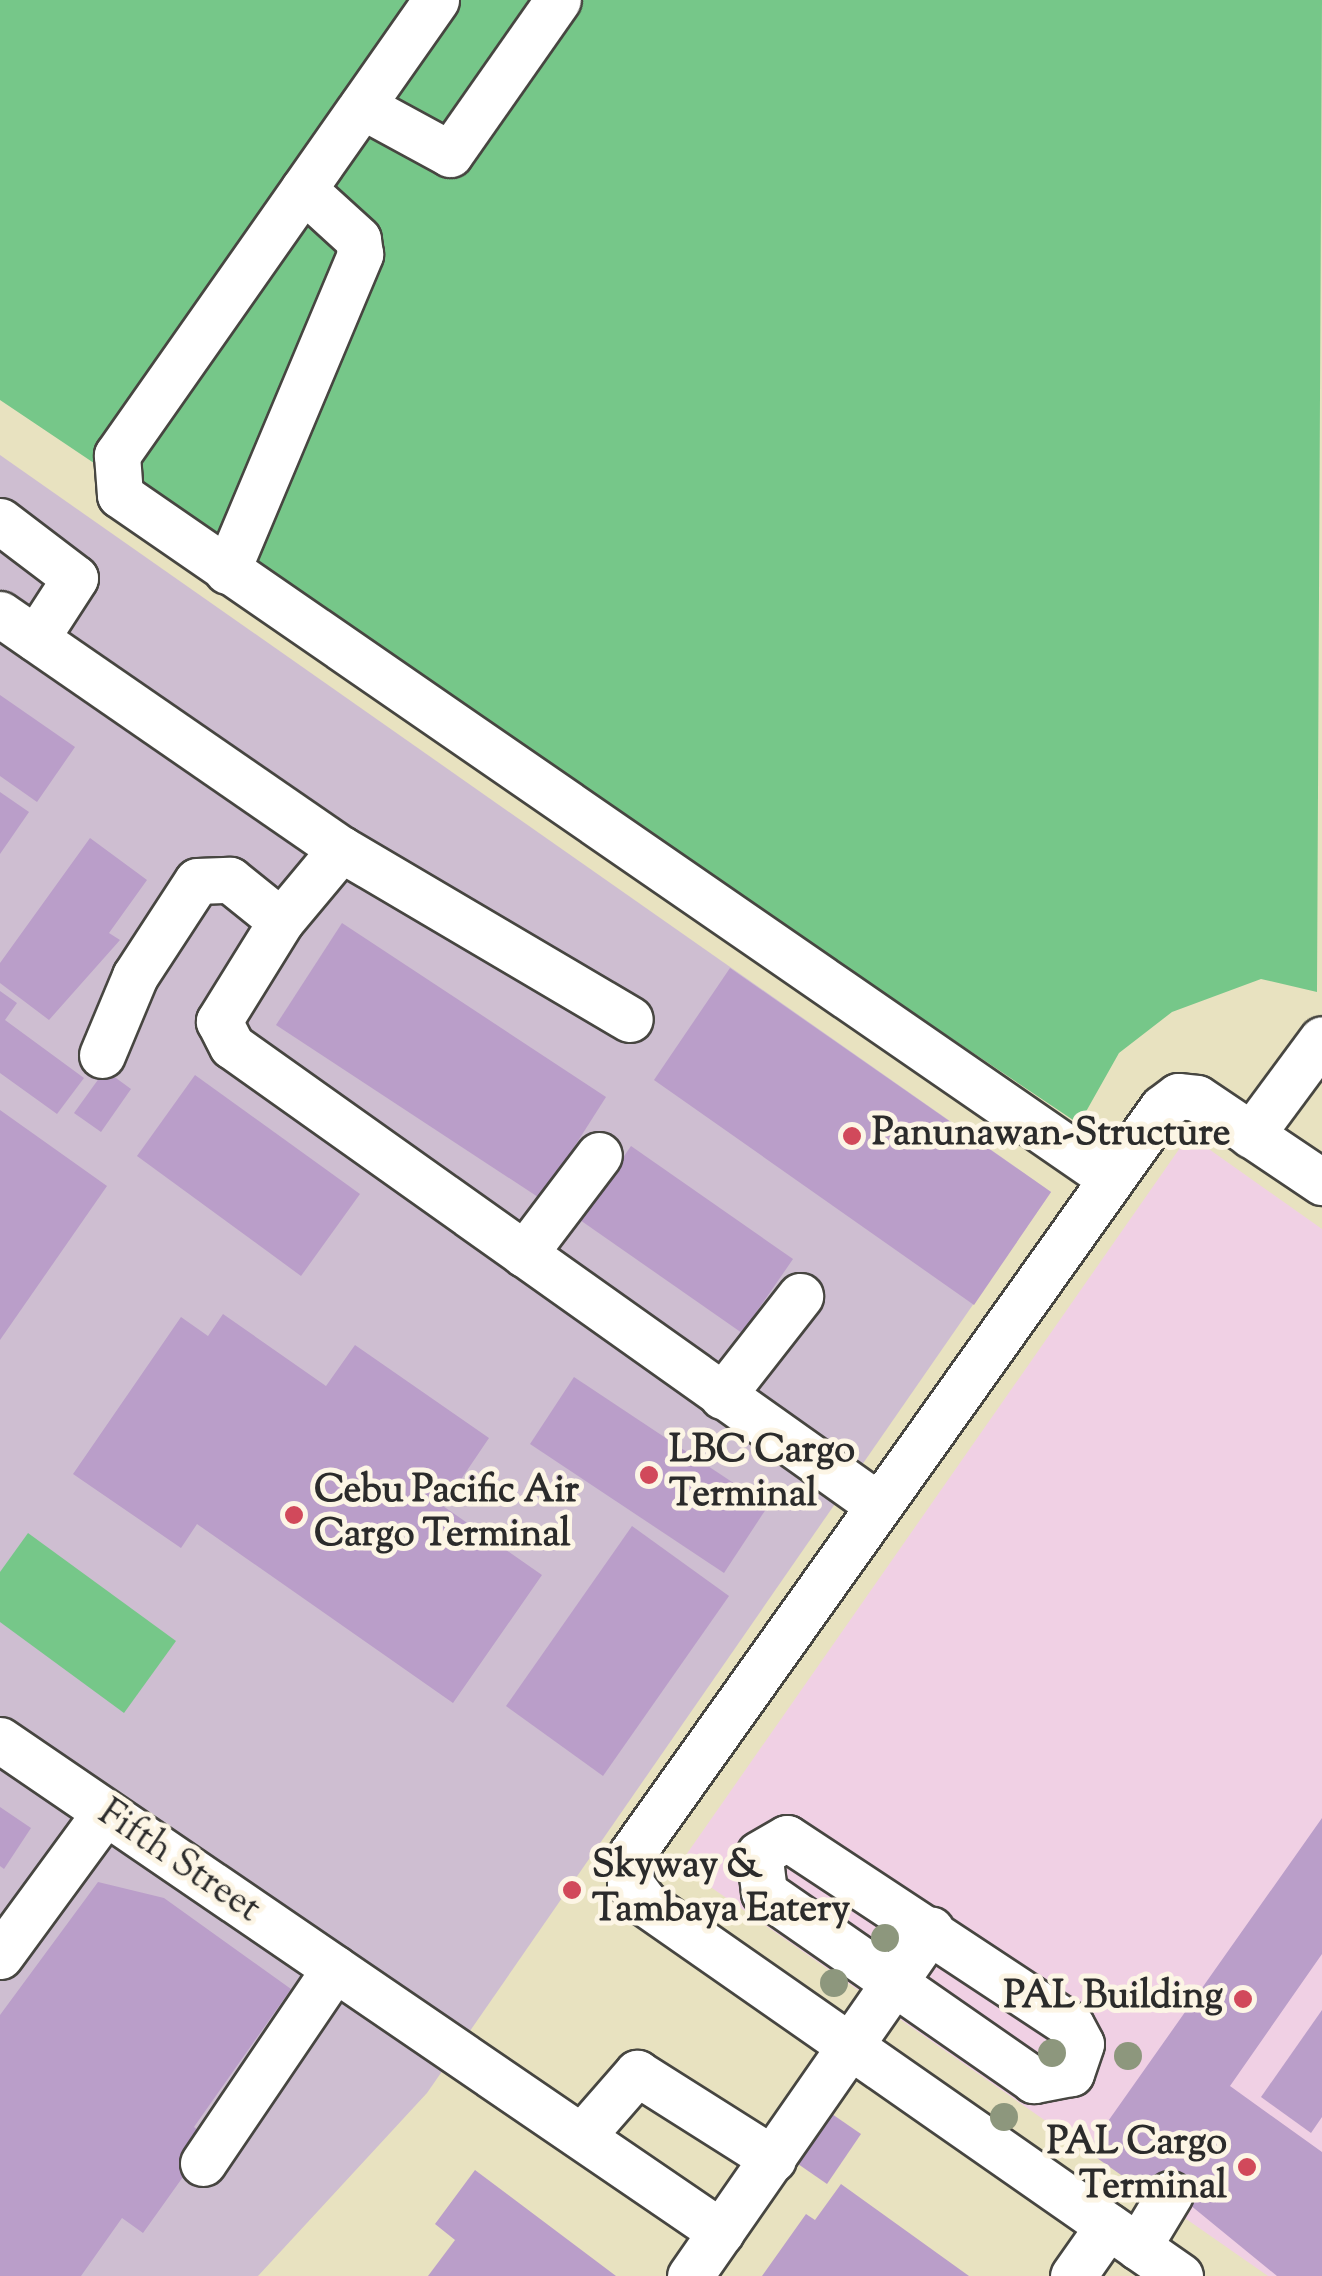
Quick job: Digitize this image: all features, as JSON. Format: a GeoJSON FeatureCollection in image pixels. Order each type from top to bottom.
{"type":"FeatureCollection","features":[{"type":"Feature","properties":{"kind":"street"},"geometry":{"type":"LineString","coordinates":[[436,0],[112,468],[135,510],[1109,1178]]}},
{"type":"Feature","properties":{"kind":"street"},"geometry":{"type":"LineString","coordinates":[[362,106],[450,154],[558,0]]}},
{"type":"Feature","properties":{"kind":"street"},"geometry":{"type":"LineString","coordinates":[[227,570],[360,254],[358,239],[304,189]]}},
{"type":"Feature","properties":{"kind":"street"},"geometry":{"type":"LineString","coordinates":[[0,521],[75,578],[18,626],[341,849],[630,1019]]}},
{"type":"Feature","properties":{"kind":"street"},"geometry":{"type":"LineString","coordinates":[[341,849],[281,921],[219,1021],[232,1046],[878,1506]]}},
{"type":"Feature","properties":{"kind":"street"},"geometry":{"type":"LineString","coordinates":[[102,1055],[135,976],[197,880],[230,880],[281,921]]}},
{"type":"Feature","properties":{"kind":"street"},"geometry":{"type":"LineString","coordinates":[[1252,1135],[1322,1039]]}},
{"type":"Feature","properties":{"kind":"street"},"geometry":{"type":"LineString","coordinates":[[1180,2276],[645,1903],[630,1883],[632,1853],[1109,1178],[1178,1096],[1197,1098],[1322,1182]]}},
{"type":"Feature","properties":{"kind":"street"},"geometry":{"type":"LineString","coordinates":[[524,1254],[599,1155]]}},
{"type":"Feature","properties":{"kind":"street"},"geometry":{"type":"LineString","coordinates":[[722,1396],[800,1296]]}},
{"type":"Feature","properties":{"kind":"street","name":"Fifth Street"},"geometry":{"type":"LineString","coordinates":[[0,1740],[721,2232]]}},
{"type":"Feature","properties":{"kind":"street"},"geometry":{"type":"LineString","coordinates":[[0,1956],[104,1814]]}},
{"type":"Feature","properties":{"kind":"street"},"geometry":{"type":"LineString","coordinates":[[797,1840],[930,1929],[1071,2025],[1081,2044],[1077,2066],[1054,2083],[1034,2080],[764,1892],[759,1854],[797,1840]]}},
{"type":"Feature","properties":{"kind":"street"},"geometry":{"type":"LineString","coordinates":[[690,2276],[852,2048],[930,1929]]}},
{"type":"Feature","properties":{"kind":"street"},"geometry":{"type":"LineString","coordinates":[[203,2164],[346,1975]]}},
{"type":"Feature","properties":{"kind":"street"},"geometry":{"type":"LineString","coordinates":[[582,2136],[637,2072],[772,2158]]}},
{"type":"Feature","properties":{"kind":"street"},"geometry":{"type":"LineString","coordinates":[[1074,2276],[1170,2194]]}},
{"type":"Feature","properties":{"kind":"shaded area"},"geometry":{"type":"Polygon","coordinates":[[[0,455],[1051,1192],[427,2093],[258,2276],[0,2276],[0,455]]]}},
{"type":"Feature","properties":{"kind":"shaded area"},"geometry":{"type":"Polygon","coordinates":[[[1189,1135],[1322,1229],[1322,2276],[1268,2276],[679,1865],[1189,1135]]]}},
{"type":"Feature","properties":{"kind":"green space"},"geometry":{"type":"Polygon","coordinates":[[[0,0],[1322,0],[1317,992],[1261,979],[1172,1012],[1119,1053],[1079,1124],[0,400],[0,0]]]}},
{"type":"Feature","properties":{"kind":"green space"},"geometry":{"type":"Polygon","coordinates":[[[28,1533],[176,1641],[124,1713],[0,1622],[0,1572],[28,1533]]]}},
{"type":"Feature","properties":{"kind":"building"},"geometry":{"type":"Polygon","coordinates":[[[0,695],[75,747],[37,802],[0,776],[0,695]]]}},
{"type":"Feature","properties":{"kind":"building"},"geometry":{"type":"Polygon","coordinates":[[[0,792],[29,812],[0,854],[0,792]]]}},
{"type":"Feature","properties":{"kind":"building"},"geometry":{"type":"Polygon","coordinates":[[[90,838],[147,880],[109,933],[120,940],[49,1020],[0,983],[0,963],[90,838]]]}},
{"type":"Feature","properties":{"kind":"building"},"geometry":{"type":"Polygon","coordinates":[[[342,923],[606,1097],[541,1199],[276,1025],[342,923]]]}},
{"type":"Feature","properties":{"kind":"building","name":"Panunawan-Structure"},"geometry":{"type":"Polygon","coordinates":[[[730,968],[1051,1192],[974,1305],[654,1080],[730,968]]]}},
{"type":"Feature","properties":{"kind":"building"},"geometry":{"type":"Polygon","coordinates":[[[0,991],[17,1003],[5,1020],[84,1078],[57,1114],[0,1073],[0,991]]]}},
{"type":"Feature","properties":{"kind":"building"},"geometry":{"type":"Polygon","coordinates":[[[105,1070],[131,1089],[101,1132],[74,1113],[105,1070]]]}},
{"type":"Feature","properties":{"kind":"building"},"geometry":{"type":"Polygon","coordinates":[[[195,1075],[360,1194],[301,1276],[137,1156],[195,1075]]]}},
{"type":"Feature","properties":{"kind":"building"},"geometry":{"type":"Polygon","coordinates":[[[0,1110],[107,1186],[0,1340],[0,1110]]]}},
{"type":"Feature","properties":{"kind":"building"},"geometry":{"type":"Polygon","coordinates":[[[631,1146],[793,1259],[742,1333],[580,1220],[631,1146]]]}},
{"type":"Feature","properties":{"kind":"building","name":"Cebu Pacific Air Cargo Terminal"},"geometry":{"type":"Polygon","coordinates":[[[223,1314],[326,1386],[355,1345],[489,1438],[443,1506],[542,1575],[453,1703],[197,1524],[181,1548],[73,1474],[181,1317],[208,1336],[223,1314]]]}},
{"type":"Feature","properties":{"kind":"building","name":"LBC Cargo Terminal"},"geometry":{"type":"Polygon","coordinates":[[[574,1377],[768,1506],[724,1573],[530,1444],[574,1377]]]}},
{"type":"Feature","properties":{"kind":"building"},"geometry":{"type":"Polygon","coordinates":[[[632,1526],[729,1596],[603,1776],[506,1706],[632,1526]]]}},
{"type":"Feature","properties":{"kind":"building"},"geometry":{"type":"Polygon","coordinates":[[[0,1807],[31,1828],[4,1869],[0,1866],[0,1807]]]}},
{"type":"Feature","properties":{"kind":"building"},"geometry":{"type":"Polygon","coordinates":[[[1322,1818],[1322,1954],[1230,2086],[1322,2152],[1322,2276],[1277,2276],[1162,2182],[1151,2196],[1087,2151],[1322,1818]]]}},
{"type":"Feature","properties":{"kind":"building"},"geometry":{"type":"Polygon","coordinates":[[[98,1882],[164,1898],[291,1989],[194,2127],[210,2139],[143,2233],[122,2218],[81,2276],[0,2276],[0,2015],[98,1882]]]}},
{"type":"Feature","properties":{"kind":"building"},"geometry":{"type":"Polygon","coordinates":[[[1322,2010],[1322,2117],[1311,2133],[1261,2097],[1322,2010]]]}},
{"type":"Feature","properties":{"kind":"building"},"geometry":{"type":"Polygon","coordinates":[[[832,2114],[861,2134],[827,2184],[798,2164],[832,2114]]]}},
{"type":"Feature","properties":{"kind":"building"},"geometry":{"type":"Polygon","coordinates":[[[475,2170],[616,2276],[428,2276],[455,2240],[435,2224],[475,2170]]]}},
{"type":"Feature","properties":{"kind":"building"},"geometry":{"type":"Polygon","coordinates":[[[841,2184],[969,2276],[762,2276],[806,2214],[815,2220],[841,2184]]]}},
{"type":"Feature","properties":{"kind":"place","name":"Panunawan-Structure"},"geometry":{"type":"Point","coordinates":[852,1136]}},
{"type":"Feature","properties":{"kind":"place","name":"LBC Cargo Terminal"},"geometry":{"type":"Point","coordinates":[649,1475]}},
{"type":"Feature","properties":{"kind":"place","name":"Cebu Pacific Air Cargo Terminal"},"geometry":{"type":"Point","coordinates":[294,1515]}},
{"type":"Feature","properties":{"kind":"place","name":"Skyway & Tambaya Eatery"},"geometry":{"type":"Point","coordinates":[572,1890]}},
{"type":"Feature","properties":{"kind":"place","name":"PAL Building"},"geometry":{"type":"Point","coordinates":[1243,1999]}},
{"type":"Feature","properties":{"kind":"place","name":"PAL Cargo Terminal"},"geometry":{"type":"Point","coordinates":[1247,2167]}}]}
